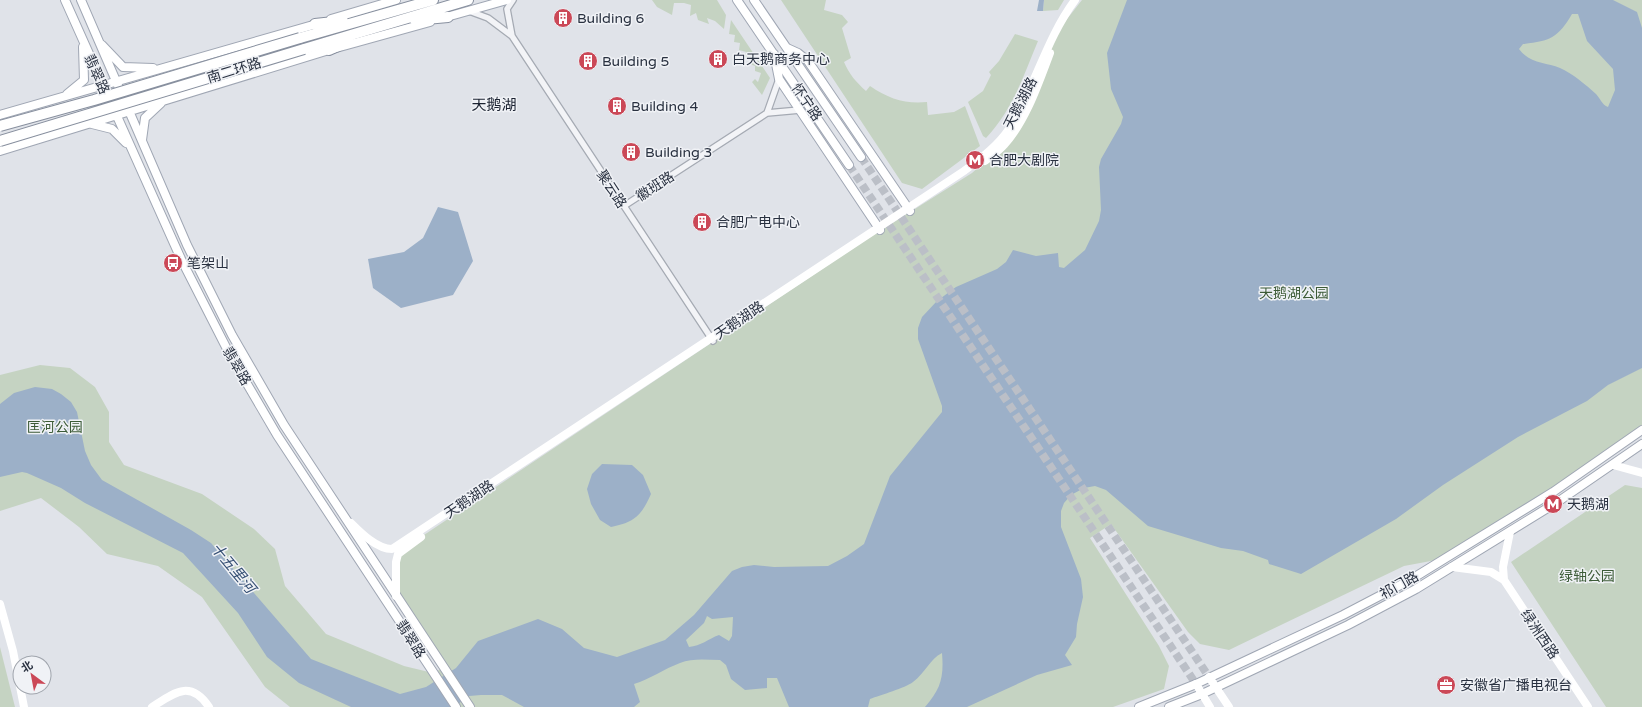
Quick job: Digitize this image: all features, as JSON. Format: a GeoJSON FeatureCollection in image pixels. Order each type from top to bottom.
{"type":"FeatureCollection","features":[{"type":"Feature","properties":{"kind":"highway"},"geometry":{"type":"LineString","coordinates":[[329,50],[387,21],[412,0]]}},
{"type":"Feature","properties":{"kind":"highway","name":"南二环路"},"geometry":{"type":"LineString","coordinates":[[0,126],[94,100],[300,38],[375,18],[387,21],[433,0]]}},
{"type":"Feature","properties":{"kind":"highway","name":"南二环路"},"geometry":{"type":"LineString","coordinates":[[0,140],[304,49],[387,21],[468,0]]}},
{"type":"Feature","properties":{"kind":"highway"},"geometry":{"type":"LineString","coordinates":[[387,21],[448,17]]}},
{"type":"Feature","properties":{"kind":"highway"},"geometry":{"type":"LineString","coordinates":[[315,24],[375,18]]}},
{"type":"Feature","properties":{"kind":"main road","name":"翡翠路"},"geometry":{"type":"LineString","coordinates":[[65,0],[181,259],[233,360],[277,435],[456,707]]}},
{"type":"Feature","properties":{"kind":"main road","name":"翡翠路"},"geometry":{"type":"LineString","coordinates":[[81,0],[187,245],[232,335],[284,425],[470,707]]}},
{"type":"Feature","properties":{"kind":"main road"},"geometry":{"type":"LineString","coordinates":[[0,115],[396,0]]}},
{"type":"Feature","properties":{"kind":"main road"},"geometry":{"type":"LineString","coordinates":[[0,151],[329,50],[506,0]]}},
{"type":"Feature","properties":{"kind":"main road","name":"怀宁路"},"geometry":{"type":"LineString","coordinates":[[738,0],[849,165]]}},
{"type":"Feature","properties":{"kind":"main road","name":"怀宁路"},"geometry":{"type":"LineString","coordinates":[[754,0],[861,157]]}},
{"type":"Feature","properties":{"kind":"main road","name":"天鹅湖路"},"geometry":{"type":"LineString","coordinates":[[909,210],[964,171],[996,143],[1008,130],[1026,97],[1056,28],[1075,0]]}},
{"type":"Feature","properties":{"kind":"main road","name":"天鹅湖路"},"geometry":{"type":"LineString","coordinates":[[396,596],[396,562],[398,554],[415,541],[879,228],[972,173],[1004,145],[1019,124],[1038,84],[1060,28],[1082,0]]}},
{"type":"Feature","properties":{"kind":"main road"},"geometry":{"type":"LineString","coordinates":[[65,96],[84,80],[83,42]]}},
{"type":"Feature","properties":{"kind":"main road"},"geometry":{"type":"LineString","coordinates":[[99,42],[123,67],[161,68]]}},
{"type":"Feature","properties":{"kind":"main road"},"geometry":{"type":"LineString","coordinates":[[787,48],[798,53],[808,61],[909,210]]}},
{"type":"Feature","properties":{"kind":"main road"},"geometry":{"type":"LineString","coordinates":[[774,54],[779,79],[879,228]]}},
{"type":"Feature","properties":{"kind":"main road"},"geometry":{"type":"LineString","coordinates":[[142,141],[145,118],[162,101]]}},
{"type":"Feature","properties":{"kind":"main road"},"geometry":{"type":"LineString","coordinates":[[91,123],[112,129],[130,148]]}},
{"type":"Feature","properties":{"kind":"main road","name":"天鹅湖路"},"geometry":{"type":"LineString","coordinates":[[343,515],[364,535],[384,549],[392,549],[712,340]]}},
{"type":"Feature","properties":{"kind":"main road","name":"祁门路"},"geometry":{"type":"LineString","coordinates":[[1139,707],[1196,684],[1343,615],[1410,580],[1553,492],[1642,430]]}},
{"type":"Feature","properties":{"kind":"main road","name":"祁门路"},"geometry":{"type":"LineString","coordinates":[[1169,707],[1202,694],[1216,686],[1348,625],[1416,589],[1510,532],[1613,465],[1642,444]]}},
{"type":"Feature","properties":{"kind":"main road"},"geometry":{"type":"LineString","coordinates":[[1613,465],[1642,473]]}},
{"type":"Feature","properties":{"kind":"main road"},"geometry":{"type":"LineString","coordinates":[[1504,580],[1503,567],[1510,532]]}},
{"type":"Feature","properties":{"kind":"main road"},"geometry":{"type":"LineString","coordinates":[[1452,567],[1491,572],[1504,580]]}},
{"type":"Feature","properties":{"kind":"main road","name":"绿洲西路"},"geometry":{"type":"LineString","coordinates":[[1504,580],[1588,707]]}},
{"type":"Feature","properties":{"kind":"main road"},"geometry":{"type":"LineString","coordinates":[[0,604],[13,651],[24,707]]}},
{"type":"Feature","properties":{"kind":"main road"},"geometry":{"type":"LineString","coordinates":[[1209,677],[1229,707]]}},
{"type":"Feature","properties":{"kind":"main road"},"geometry":{"type":"LineString","coordinates":[[1196,684],[1210,707]]}},
{"type":"Feature","properties":{"kind":"main road"},"geometry":{"type":"LineString","coordinates":[[152,707],[169,696],[184,690],[196,693],[206,704]]}},
{"type":"Feature","properties":{"kind":"street","name":"聚云路"},"geometry":{"type":"LineString","coordinates":[[512,36],[507,9],[514,0]]}},
{"type":"Feature","properties":{"kind":"street","name":"聚云路"},"geometry":{"type":"LineString","coordinates":[[468,11],[488,18],[512,36],[712,340]]}},
{"type":"Feature","properties":{"kind":"street"},"geometry":{"type":"LineString","coordinates":[[767,113],[779,79]]}},
{"type":"Feature","properties":{"kind":"street","name":"徽班路"},"geometry":{"type":"LineString","coordinates":[[624,206],[767,113],[800,110]]}},
{"type":"Feature","properties":{"kind":"green space"},"geometry":{"type":"Polygon","coordinates":[[[652,0],[717,0],[726,15],[724,29],[715,21],[707,18],[709,24],[698,20],[696,13],[690,16],[691,5],[674,3],[672,15],[657,7],[652,0]]]}},
{"type":"Feature","properties":{"kind":"green space"},"geometry":{"type":"Polygon","coordinates":[[[781,0],[826,0],[824,10],[842,15],[848,22],[842,28],[851,58],[844,62],[862,88],[866,91],[870,86],[897,100],[927,102],[928,115],[954,112],[965,106],[980,146],[922,189],[902,183],[781,0]]]}},
{"type":"Feature","properties":{"kind":"green space"},"geometry":{"type":"Polygon","coordinates":[[[1044,0],[1064,0],[1058,10],[1043,11],[1044,0]]]}},
{"type":"Feature","properties":{"kind":"green space","name":"天鹅湖公园"},"geometry":{"type":"Polygon","coordinates":[[[1082,0],[1642,0],[1642,430],[1447,558],[1404,566],[1229,650],[1200,644],[1188,632],[1111,524],[1090,538],[1159,646],[1169,666],[1164,689],[1113,707],[290,707],[265,687],[202,597],[158,566],[107,554],[79,527],[41,498],[0,511],[0,375],[40,365],[70,368],[95,387],[109,412],[109,442],[124,465],[202,494],[254,529],[275,549],[285,586],[326,634],[404,666],[433,673],[443,668],[396,596],[396,562],[415,541],[864,241],[972,173],[1004,145],[1060,28],[1082,0]]]}},
{"type":"Feature","properties":{"kind":"green space"},"geometry":{"type":"Polygon","coordinates":[[[731,20],[770,78],[762,95],[752,82],[755,79],[758,82],[761,73],[755,71],[755,66],[750,64],[751,59],[745,58],[746,52],[739,50],[740,43],[734,42],[735,35],[729,34],[731,20]]]}},
{"type":"Feature","properties":{"kind":"green space"},"geometry":{"type":"Polygon","coordinates":[[[1015,34],[1038,41],[1022,80],[1010,104],[1003,116],[986,138],[983,136],[968,102],[983,91],[991,75],[989,72],[999,61],[1015,34]]]}},
{"type":"Feature","properties":{"kind":"green space","name":"绿轴公园"},"geometry":{"type":"Polygon","coordinates":[[[1625,485],[1642,488],[1642,707],[1606,707],[1511,562],[1625,485]]]}},
{"type":"Feature","properties":{"kind":"green space"},"geometry":{"type":"Polygon","coordinates":[[[0,647],[15,707],[0,707],[0,647]]]}},
{"type":"Feature","properties":{"kind":"water"},"geometry":{"type":"Polygon","coordinates":[[[1039,0],[1044,0],[1043,11],[1037,11],[1039,0]]]}},
{"type":"Feature","properties":{"kind":"water","name":"天鹅湖公园"},"geometry":{"type":"Polygon","coordinates":[[[1127,0],[1613,0],[1637,12],[1642,28],[1642,368],[1608,385],[1587,401],[1518,437],[1443,485],[1396,519],[1301,574],[1269,564],[1268,560],[1243,551],[1221,548],[1148,526],[1106,490],[1095,486],[1084,488],[1071,495],[1064,503],[1061,511],[1061,527],[1081,579],[1083,597],[1077,624],[1076,637],[1065,655],[1072,665],[1037,675],[967,707],[925,707],[935,694],[942,676],[942,653],[934,659],[913,682],[899,689],[870,699],[868,707],[789,707],[777,678],[767,678],[767,688],[745,690],[731,679],[726,665],[720,660],[689,660],[634,684],[640,702],[634,707],[524,707],[502,695],[481,695],[469,696],[454,707],[351,707],[299,683],[267,657],[238,613],[183,553],[85,503],[61,488],[27,473],[22,472],[0,477],[0,404],[14,393],[35,387],[52,389],[71,402],[77,412],[85,451],[91,465],[102,480],[191,530],[211,543],[311,659],[400,694],[426,687],[456,668],[478,641],[538,619],[562,629],[584,648],[617,657],[665,640],[694,615],[732,571],[742,567],[754,565],[774,567],[828,566],[847,556],[864,544],[890,476],[942,412],[942,406],[918,339],[918,328],[922,317],[937,301],[956,287],[997,269],[1006,262],[1013,250],[1036,256],[1058,253],[1059,267],[1064,268],[1085,250],[1099,221],[1101,210],[1099,167],[1101,159],[1121,124],[1123,117],[1111,89],[1107,53],[1127,0]],[[1572,14],[1562,28],[1552,37],[1547,40],[1523,44],[1519,49],[1523,54],[1533,60],[1555,66],[1569,73],[1592,91],[1604,105],[1608,107],[1615,90],[1613,69],[1587,41],[1578,14],[1572,14]],[[707,616],[704,623],[686,640],[689,647],[701,644],[719,635],[729,641],[732,636],[733,617],[712,619],[707,616]]]}},
{"type":"Feature","properties":{"kind":"water"},"geometry":{"type":"Polygon","coordinates":[[[438,207],[458,212],[473,261],[453,295],[401,308],[373,288],[368,259],[404,252],[423,238],[438,207]]]}},
{"type":"Feature","properties":{"kind":"water"},"geometry":{"type":"Polygon","coordinates":[[[602,464],[632,465],[643,475],[651,494],[640,513],[626,523],[611,527],[600,520],[591,504],[587,489],[592,474],[602,464]]]}},
{"type":"Feature","properties":{"kind":"tunnel"},"geometry":{"type":"LineString","coordinates":[[861,157],[1209,677]]}},
{"type":"Feature","properties":{"kind":"tunnel"},"geometry":{"type":"LineString","coordinates":[[849,165],[1196,684]]}},
{"type":"Feature","properties":{"kind":"place","name":"Building 6"},"geometry":{"type":"Point","coordinates":[563,18]}},
{"type":"Feature","properties":{"kind":"place","name":"白天鹅商务中心"},"geometry":{"type":"Point","coordinates":[718,59]}},
{"type":"Feature","properties":{"kind":"place","name":"Building 5"},"geometry":{"type":"Point","coordinates":[588,61]}},
{"type":"Feature","properties":{"kind":"place","name":"Building 4"},"geometry":{"type":"Point","coordinates":[617,106]}},
{"type":"Feature","properties":{"kind":"place","name":"Building 3"},"geometry":{"type":"Point","coordinates":[631,152]}},
{"type":"Feature","properties":{"kind":"place","name":"合肥大剧院"},"geometry":{"type":"Point","coordinates":[975,160]}},
{"type":"Feature","properties":{"kind":"place","name":"合肥广电中心"},"geometry":{"type":"Point","coordinates":[702,222]}},
{"type":"Feature","properties":{"kind":"place","name":"笔架山"},"geometry":{"type":"Point","coordinates":[173,263]}},
{"type":"Feature","properties":{"kind":"place","name":"天鹅湖"},"geometry":{"type":"Point","coordinates":[1553,504]}},
{"type":"Feature","properties":{"kind":"place","name":"安徽省广播电视台"},"geometry":{"type":"Point","coordinates":[1446,685]}},
{"type":"Feature","properties":{"kind":"district","name":"天鹅湖"},"geometry":{"type":"Point","coordinates":[494,105]}},
{"type":"Feature","properties":{"kind":"park label","name":"匡河公园"},"geometry":{"type":"Point","coordinates":[55,427]}},
{"type":"Feature","properties":{"kind":"water label","name":"十五里河"},"geometry":{"type":"Point","coordinates":[233,568]}}]}
